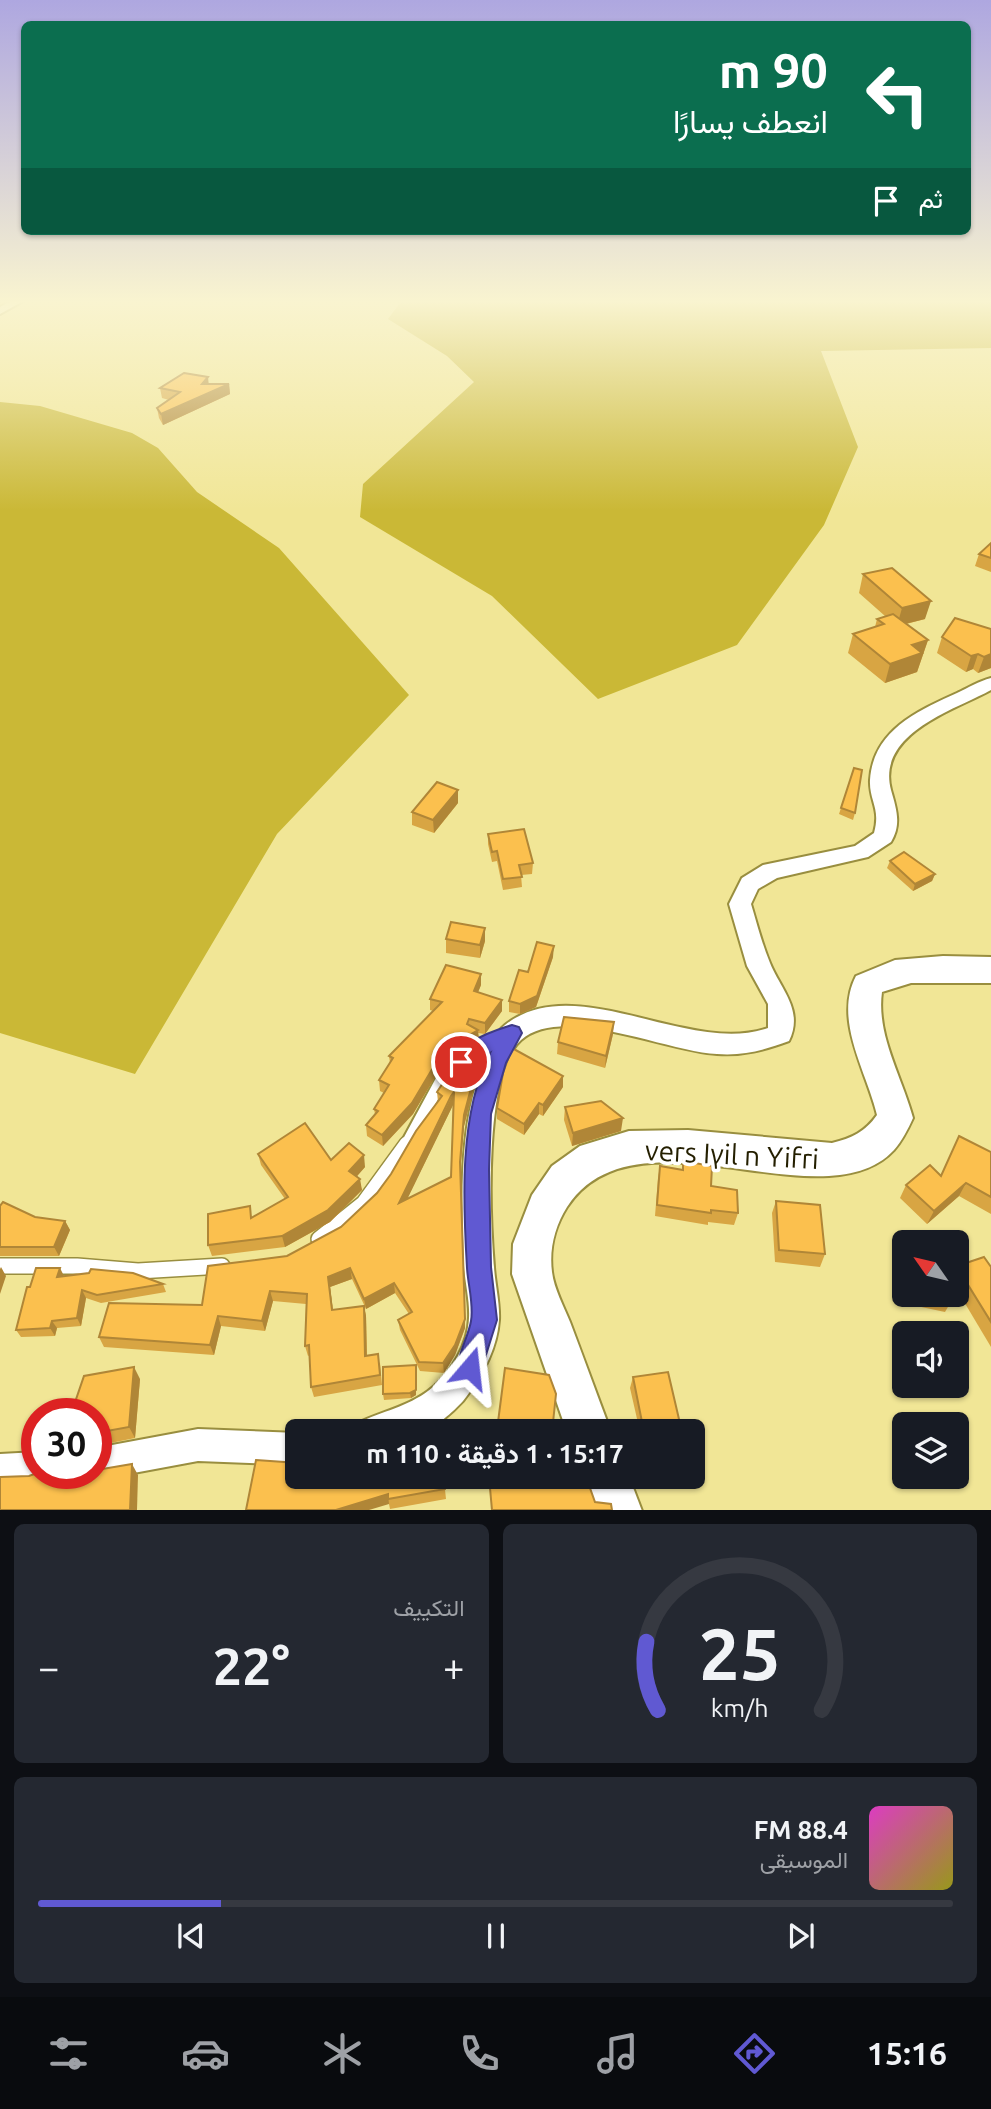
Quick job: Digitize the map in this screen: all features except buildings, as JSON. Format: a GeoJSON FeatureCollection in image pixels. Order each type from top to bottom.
{"type":"FeatureCollection","features":[{"type":"Feature","properties":{"kind":"main road","name":"vers Iγil n Yifri"},"geometry":{"type":"LineString","coordinates":[[584,1419],[533,1274],[532,1244],[545,1209],[565,1178],[593,1158],[629,1148],[688,1147],[832,1160],[860,1153],[881,1139],[895,1118],[891,1094],[864,1017],[863,1000],[867,985],[898,970],[991,970]]}},
{"type":"Feature","properties":{"kind":"main road"},"geometry":{"type":"LineString","coordinates":[[611,1489],[619,1510]]}},
{"type":"Feature","properties":{"kind":"street"},"geometry":{"type":"LineString","coordinates":[[413,1419],[445,1398],[470,1368],[484,1320],[479,1267],[477,1170],[480,1114],[496,1061],[512,1033],[540,1019],[583,1016],[714,1044],[752,1044],[780,1034],[780,1003],[759,966],[740,904],[750,884],[771,872],[860,852],[884,837],[889,815],[879,782],[886,748],[930,711],[991,683]]}},
{"type":"Feature","properties":{"kind":"street"},"geometry":{"type":"LineString","coordinates":[[112,1461],[198,1445],[285,1448]]}},
{"type":"Feature","properties":{"kind":"street"},"geometry":{"type":"LineString","coordinates":[[0,1469],[21,1468]]}},
{"type":"Feature","properties":{"kind":"lane"},"geometry":{"type":"LineString","coordinates":[[312,1243],[336,1230],[371,1196],[400,1157],[439,1083],[451,1067],[512,1033]]}},
{"type":"Feature","properties":{"kind":"lane"},"geometry":{"type":"LineString","coordinates":[[0,1266],[77,1266],[138,1271],[239,1265]]}},
{"type":"Feature","properties":{"kind":"shaded area"},"geometry":{"type":"Polygon","coordinates":[[[461,369],[828,369],[858,447],[824,525],[737,645],[598,699],[492,596],[360,517],[363,484],[474,382],[461,369]]]}},
{"type":"Feature","properties":{"kind":"shaded area"},"geometry":{"type":"Polygon","coordinates":[[[0,402],[40,406],[132,433],[158,448],[197,492],[279,548],[409,695],[277,834],[135,1074],[0,1033],[0,402]]]}},
{"type":"Feature","properties":{"kind":"route"},"geometry":{"type":"LineString","coordinates":[[461,1062],[479,1049],[512,1033],[496,1061],[480,1114],[477,1170],[479,1267],[484,1320],[470,1368]]}}]}
